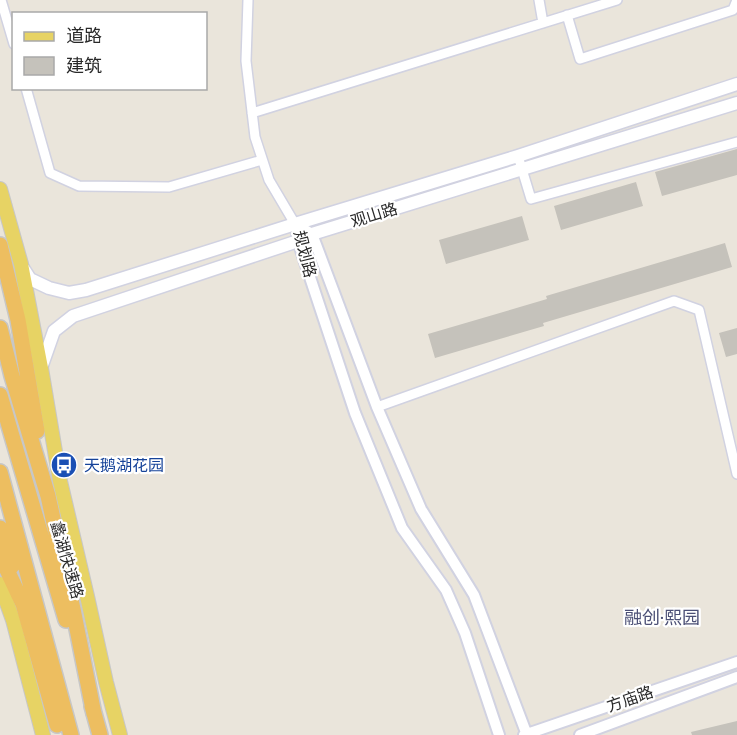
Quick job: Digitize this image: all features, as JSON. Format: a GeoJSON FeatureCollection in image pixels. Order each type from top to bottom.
{"type":"FeatureCollection","features":[{"type":"Feature","properties":{"kind":"highway"},"geometry":{"type":"LineString","coordinates":[[0,245],[18,320],[48,496],[94,714]]}},
{"type":"Feature","properties":{"kind":"highway"},"geometry":{"type":"LineString","coordinates":[[0,328],[48,496]]}},
{"type":"Feature","properties":{"kind":"highway","name":"蠡湖快速路"},"geometry":{"type":"LineString","coordinates":[[0,395],[100,735]]}},
{"type":"Feature","properties":{"kind":"highway"},"geometry":{"type":"LineString","coordinates":[[0,472],[71,735]]}},
{"type":"Feature","properties":{"kind":"highway"},"geometry":{"type":"LineString","coordinates":[[0,528],[60,735]]}},
{"type":"Feature","properties":{"kind":"highway"},"geometry":{"type":"LineString","coordinates":[[0,555],[22,604]]}},
{"type":"Feature","properties":{"kind":"main road","name":"观山路"},"geometry":{"type":"LineString","coordinates":[[21,264],[30,279],[49,288],[69,293],[86,290],[518,156],[737,84]]}},
{"type":"Feature","properties":{"kind":"main road","name":"观山路"},"geometry":{"type":"LineString","coordinates":[[41,368],[54,331],[73,316],[298,241],[312,234],[737,103]]}},
{"type":"Feature","properties":{"kind":"main road"},"geometry":{"type":"LineString","coordinates":[[0,189],[21,264],[60,481],[120,735]]}},
{"type":"Feature","properties":{"kind":"main road"},"geometry":{"type":"LineString","coordinates":[[0,584],[13,620],[43,735]]}},
{"type":"Feature","properties":{"kind":"street"},"geometry":{"type":"LineString","coordinates":[[1,0],[12,37]]}},
{"type":"Feature","properties":{"kind":"street"},"geometry":{"type":"LineString","coordinates":[[248,0],[246,61],[255,137],[269,180],[295,224]]}},
{"type":"Feature","properties":{"kind":"street"},"geometry":{"type":"LineString","coordinates":[[539,0],[543,23]]}},
{"type":"Feature","properties":{"kind":"street"},"geometry":{"type":"LineString","coordinates":[[252,113],[616,0]]}},
{"type":"Feature","properties":{"kind":"street"},"geometry":{"type":"LineString","coordinates":[[567,15],[580,59],[733,10],[737,0]]}},
{"type":"Feature","properties":{"kind":"street"},"geometry":{"type":"LineString","coordinates":[[27,90],[50,173],[79,186],[169,187],[262,160]]}},
{"type":"Feature","properties":{"kind":"street"},"geometry":{"type":"LineString","coordinates":[[518,156],[531,199],[737,142]]}},
{"type":"Feature","properties":{"kind":"street","name":"规划路"},"geometry":{"type":"LineString","coordinates":[[295,224],[312,234],[377,407],[421,509],[474,595],[526,735]]}},
{"type":"Feature","properties":{"kind":"street","name":"规划路"},"geometry":{"type":"LineString","coordinates":[[295,224],[298,241],[355,413],[402,528],[446,590],[465,633],[499,735]]}},
{"type":"Feature","properties":{"kind":"street"},"geometry":{"type":"LineString","coordinates":[[377,407],[674,301],[699,310],[737,474]]}},
{"type":"Feature","properties":{"kind":"street","name":"方庙路"},"geometry":{"type":"LineString","coordinates":[[526,735],[737,662]]}},
{"type":"Feature","properties":{"kind":"street","name":"方庙路"},"geometry":{"type":"LineString","coordinates":[[580,735],[737,677]]}},
{"type":"Feature","properties":{"kind":"building"},"geometry":{"type":"Polygon","coordinates":[[[737,149],[737,175],[662,196],[655,172],[737,149]]]}},
{"type":"Feature","properties":{"kind":"building"},"geometry":{"type":"Polygon","coordinates":[[[636,182],[643,206],[561,230],[554,206],[636,182]]]}},
{"type":"Feature","properties":{"kind":"building"},"geometry":{"type":"Polygon","coordinates":[[[522,216],[529,240],[446,264],[439,240],[522,216]]]}},
{"type":"Feature","properties":{"kind":"building"},"geometry":{"type":"Polygon","coordinates":[[[725,243],[732,267],[543,323],[544,326],[435,358],[428,334],[725,243]]]}},
{"type":"Feature","properties":{"kind":"building"},"geometry":{"type":"Polygon","coordinates":[[[737,328],[737,354],[726,357],[719,333],[737,328]]]}},
{"type":"Feature","properties":{"kind":"building"},"geometry":{"type":"Polygon","coordinates":[[[737,721],[737,735],[692,735],[691,732],[737,721]]]}},
{"type":"Feature","properties":{"kind":"place","name":"天鹅湖花园"},"geometry":{"type":"Point","coordinates":[64,465]}},
{"type":"Feature","properties":{"kind":"district","name":"融创·熙园"},"geometry":{"type":"Point","coordinates":[662,617]}}]}
